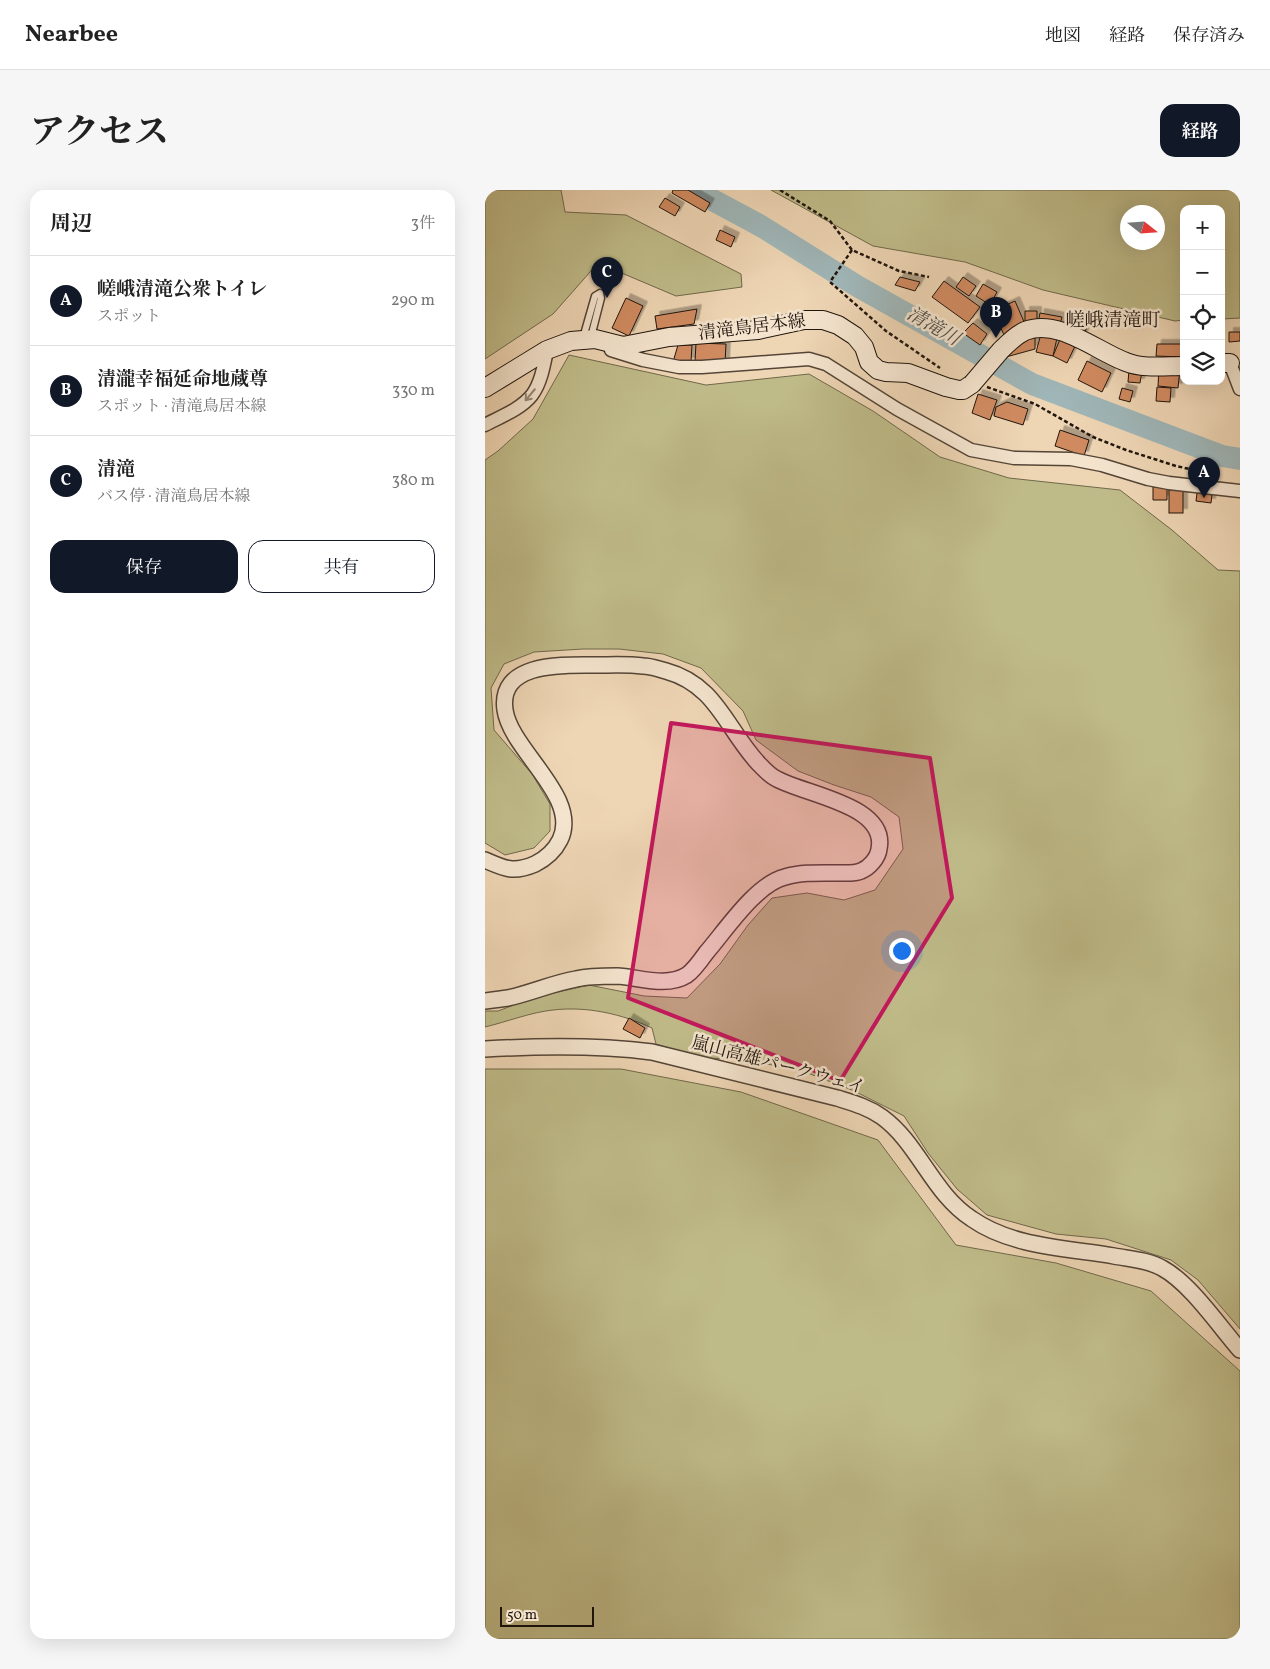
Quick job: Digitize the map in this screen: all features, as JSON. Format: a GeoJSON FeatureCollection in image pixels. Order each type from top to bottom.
{"type":"FeatureCollection","features":[{"type":"Feature","properties":{"kind":"main road","name":"清滝鳥居本線"},"geometry":{"type":"LineString","coordinates":[[485,388],[547,350],[562,343],[589,339],[623,346],[669,337],[758,330],[804,320],[823,320],[838,325],[855,336],[864,347],[869,362],[878,370],[908,373],[959,390],[963,390],[972,384],[1014,337],[1026,331],[1039,329],[1059,331],[1073,335],[1125,362],[1138,366],[1180,366]]}},
{"type":"Feature","properties":{"kind":"street"},"geometry":{"type":"LineString","coordinates":[[589,339],[611,350],[643,360],[679,366],[702,367],[799,358],[809,359],[826,364],[897,409],[951,440],[981,453],[1014,458],[1071,459],[1102,465],[1148,480],[1240,491]]}},
{"type":"Feature","properties":{"kind":"street"},"geometry":{"type":"LineString","coordinates":[[485,425],[522,404],[531,396],[544,366],[547,350]]}},
{"type":"Feature","properties":{"kind":"street"},"geometry":{"type":"LineString","coordinates":[[1226,363],[1240,389]]}},
{"type":"Feature","properties":{"kind":"street"},"geometry":{"type":"LineString","coordinates":[[485,860],[513,870],[525,868],[541,861],[552,851],[565,831],[563,814],[552,790],[513,731],[505,712],[505,694],[523,673],[539,668],[563,665],[645,666],[672,672],[694,682],[713,699],[759,765],[775,778],[806,792],[850,807],[865,815],[877,826],[880,837],[879,852],[872,863],[862,871],[793,875],[775,880],[761,890],[687,975],[672,981],[618,976],[579,978],[509,998],[485,1001]]}},
{"type":"Feature","properties":{"kind":"street","name":"嵐山高雄パークウェイ"},"geometry":{"type":"LineString","coordinates":[[485,1049],[519,1047],[627,1048],[652,1052],[837,1098],[865,1107],[882,1117],[898,1132],[941,1191],[955,1206],[973,1220],[1015,1239],[1139,1260],[1161,1267],[1177,1278],[1240,1350]]}},
{"type":"Feature","properties":{"kind":"lane"},"geometry":{"type":"LineString","coordinates":[[600,293],[601,298],[589,339],[595,296],[600,293]]}},
{"type":"Feature","properties":{"kind":"path"},"geometry":{"type":"LineString","coordinates":[[780,190],[830,221],[852,250],[899,271],[929,277]]}},
{"type":"Feature","properties":{"kind":"path"},"geometry":{"type":"LineString","coordinates":[[852,250],[830,282],[886,331],[941,369]]}},
{"type":"Feature","properties":{"kind":"path"},"geometry":{"type":"LineString","coordinates":[[1007,393],[1035,404],[1093,437],[1118,447],[1176,466],[1224,476]]}},
{"type":"Feature","properties":{"kind":"highlighted area"},"geometry":{"type":"Polygon","coordinates":[[[671,723],[930,758],[952,898],[840,1081],[628,998],[671,723]]]}},
{"type":"Feature","properties":{"kind":"shaded area"},"geometry":{"type":"Polygon","coordinates":[[[485,190],[561,190],[565,212],[626,215],[741,274],[742,287],[676,296],[598,263],[553,314],[485,359],[485,190]]]}},
{"type":"Feature","properties":{"kind":"shaded area"},"geometry":{"type":"Polygon","coordinates":[[[771,190],[1240,190],[1240,318],[1225,319],[1225,205],[1180,205],[1180,320],[1175,321],[1043,290],[965,262],[873,246],[771,190]]]}},
{"type":"Feature","properties":{"kind":"shaded area"},"geometry":{"type":"Polygon","coordinates":[[[569,355],[706,385],[809,374],[873,411],[940,457],[1009,478],[1120,490],[1172,530],[1218,570],[1240,571],[1240,1329],[1198,1280],[1171,1260],[1106,1239],[1056,1234],[987,1215],[957,1189],[928,1153],[904,1116],[852,1090],[805,1072],[744,1059],[700,1058],[656,1044],[652,1028],[604,1012],[579,1009],[545,1011],[485,1027],[485,1011],[498,1011],[532,998],[589,985],[644,996],[687,998],[720,964],[748,925],[772,898],[807,893],[844,900],[875,890],[903,849],[899,817],[871,797],[798,771],[756,740],[743,711],[701,668],[663,654],[619,649],[534,652],[504,664],[491,688],[494,730],[532,774],[550,804],[550,831],[534,848],[505,855],[485,843],[485,460],[498,451],[533,419],[569,355]]]}},
{"type":"Feature","properties":{"kind":"shaded area"},"geometry":{"type":"Polygon","coordinates":[[[485,1069],[621,1069],[741,1092],[878,1140],[956,1245],[1056,1263],[1151,1291],[1240,1371],[1240,1639],[485,1639],[485,1069]]]}},
{"type":"Feature","properties":{"kind":"building"},"geometry":{"type":"Polygon","coordinates":[[[673,190],[688,190],[710,203],[705,212],[672,193],[673,190]]]}},
{"type":"Feature","properties":{"kind":"building"},"geometry":{"type":"Polygon","coordinates":[[[665,198],[680,207],[675,216],[659,207],[665,198]]]}},
{"type":"Feature","properties":{"kind":"building"},"geometry":{"type":"Polygon","coordinates":[[[720,230],[735,237],[731,247],[716,240],[720,230]]]}},
{"type":"Feature","properties":{"kind":"building"},"geometry":{"type":"Polygon","coordinates":[[[900,277],[920,282],[915,291],[895,285],[900,277]]]}},
{"type":"Feature","properties":{"kind":"building"},"geometry":{"type":"Polygon","coordinates":[[[963,277],[976,286],[969,296],[956,287],[963,277]]]}},
{"type":"Feature","properties":{"kind":"building"},"geometry":{"type":"Polygon","coordinates":[[[944,281],[980,307],[968,323],[932,297],[944,281]]]}},
{"type":"Feature","properties":{"kind":"building"},"geometry":{"type":"Polygon","coordinates":[[[983,284],[997,292],[990,305],[976,296],[983,284]]]}},
{"type":"Feature","properties":{"kind":"building"},"geometry":{"type":"Polygon","coordinates":[[[626,298],[643,306],[629,336],[612,328],[626,298]]]}},
{"type":"Feature","properties":{"kind":"building"},"geometry":{"type":"Polygon","coordinates":[[[1015,301],[1025,324],[1004,335],[993,311],[1015,301]]]}},
{"type":"Feature","properties":{"kind":"building"},"geometry":{"type":"Polygon","coordinates":[[[697,309],[694,324],[657,329],[655,316],[697,309]]]}},
{"type":"Feature","properties":{"kind":"building"},"geometry":{"type":"Polygon","coordinates":[[[1025,311],[1037,311],[1037,323],[1025,324],[1025,311]]]}},
{"type":"Feature","properties":{"kind":"building"},"geometry":{"type":"Polygon","coordinates":[[[1040,313],[1062,317],[1059,328],[1038,324],[1040,313]]]}},
{"type":"Feature","properties":{"kind":"building"},"geometry":{"type":"Polygon","coordinates":[[[1066,318],[1087,327],[1083,336],[1063,328],[1066,318]]]}},
{"type":"Feature","properties":{"kind":"building"},"geometry":{"type":"Polygon","coordinates":[[[973,323],[987,334],[980,345],[963,333],[973,323]]]}},
{"type":"Feature","properties":{"kind":"building"},"geometry":{"type":"Polygon","coordinates":[[[1035,332],[1035,349],[1006,357],[1004,349],[1035,332]]]}},
{"type":"Feature","properties":{"kind":"building"},"geometry":{"type":"Polygon","coordinates":[[[1229,332],[1240,332],[1240,341],[1229,342],[1229,332]]]}},
{"type":"Feature","properties":{"kind":"building"},"geometry":{"type":"Polygon","coordinates":[[[1041,334],[1057,338],[1053,356],[1036,352],[1041,334]]]}},
{"type":"Feature","properties":{"kind":"building"},"geometry":{"type":"Polygon","coordinates":[[[1061,337],[1076,344],[1067,363],[1053,356],[1061,337]]]}},
{"type":"Feature","properties":{"kind":"building"},"geometry":{"type":"Polygon","coordinates":[[[696,343],[726,344],[725,363],[695,362],[696,343]]]}},
{"type":"Feature","properties":{"kind":"building"},"geometry":{"type":"Polygon","coordinates":[[[1157,344],[1180,344],[1180,357],[1156,356],[1157,344]]]}},
{"type":"Feature","properties":{"kind":"building"},"geometry":{"type":"Polygon","coordinates":[[[678,345],[692,345],[691,362],[673,362],[678,345]]]}},
{"type":"Feature","properties":{"kind":"building"},"geometry":{"type":"Polygon","coordinates":[[[1087,361],[1111,373],[1102,392],[1078,380],[1087,361]]]}},
{"type":"Feature","properties":{"kind":"building"},"geometry":{"type":"Polygon","coordinates":[[[1159,368],[1180,369],[1178,388],[1158,386],[1159,368]]]}},
{"type":"Feature","properties":{"kind":"building"},"geometry":{"type":"Polygon","coordinates":[[[1129,370],[1142,371],[1140,383],[1128,382],[1129,370]]]}},
{"type":"Feature","properties":{"kind":"building"},"geometry":{"type":"Polygon","coordinates":[[[1157,387],[1171,388],[1170,402],[1156,401],[1157,387]]]}},
{"type":"Feature","properties":{"kind":"building"},"geometry":{"type":"Polygon","coordinates":[[[1122,388],[1133,391],[1130,402],[1119,399],[1122,388]]]}},
{"type":"Feature","properties":{"kind":"building"},"geometry":{"type":"Polygon","coordinates":[[[978,394],[997,400],[990,420],[972,413],[978,394]]]}},
{"type":"Feature","properties":{"kind":"building"},"geometry":{"type":"Polygon","coordinates":[[[1007,402],[1028,409],[1023,425],[994,416],[996,407],[1007,402]]]}},
{"type":"Feature","properties":{"kind":"building"},"geometry":{"type":"Polygon","coordinates":[[[1060,430],[1089,440],[1084,456],[1055,446],[1060,430]]]}},
{"type":"Feature","properties":{"kind":"building"},"geometry":{"type":"Polygon","coordinates":[[[1167,486],[1167,500],[1153,500],[1153,487],[1167,486]]]}},
{"type":"Feature","properties":{"kind":"building"},"geometry":{"type":"Polygon","coordinates":[[[1169,490],[1183,490],[1183,513],[1169,513],[1169,490]]]}},
{"type":"Feature","properties":{"kind":"building"},"geometry":{"type":"Polygon","coordinates":[[[1197,493],[1212,495],[1211,503],[1196,501],[1197,493]]]}},
{"type":"Feature","properties":{"kind":"building"},"geometry":{"type":"Polygon","coordinates":[[[629,1018],[645,1028],[640,1038],[623,1029],[629,1018]]]}},
{"type":"Feature","properties":{"kind":"waterway","name":"清滝川"},"geometry":{"type":"LineString","coordinates":[[694,190],[761,226],[857,286],[1032,384],[1222,456],[1240,459]]}},
{"type":"Feature","properties":{"kind":"place","name":"清滝"},"geometry":{"type":"Point","coordinates":[607,298]}},
{"type":"Feature","properties":{"kind":"place","name":"清瀧幸福延命地蔵尊"},"geometry":{"type":"Point","coordinates":[996,338]}},
{"type":"Feature","properties":{"kind":"place","name":"嵯峨清滝公衆トイレ"},"geometry":{"type":"Point","coordinates":[1204,498]}},
{"type":"Feature","properties":{"kind":"district","name":"嵯峨清滝町"},"geometry":{"type":"Point","coordinates":[1113,321]}}]}
